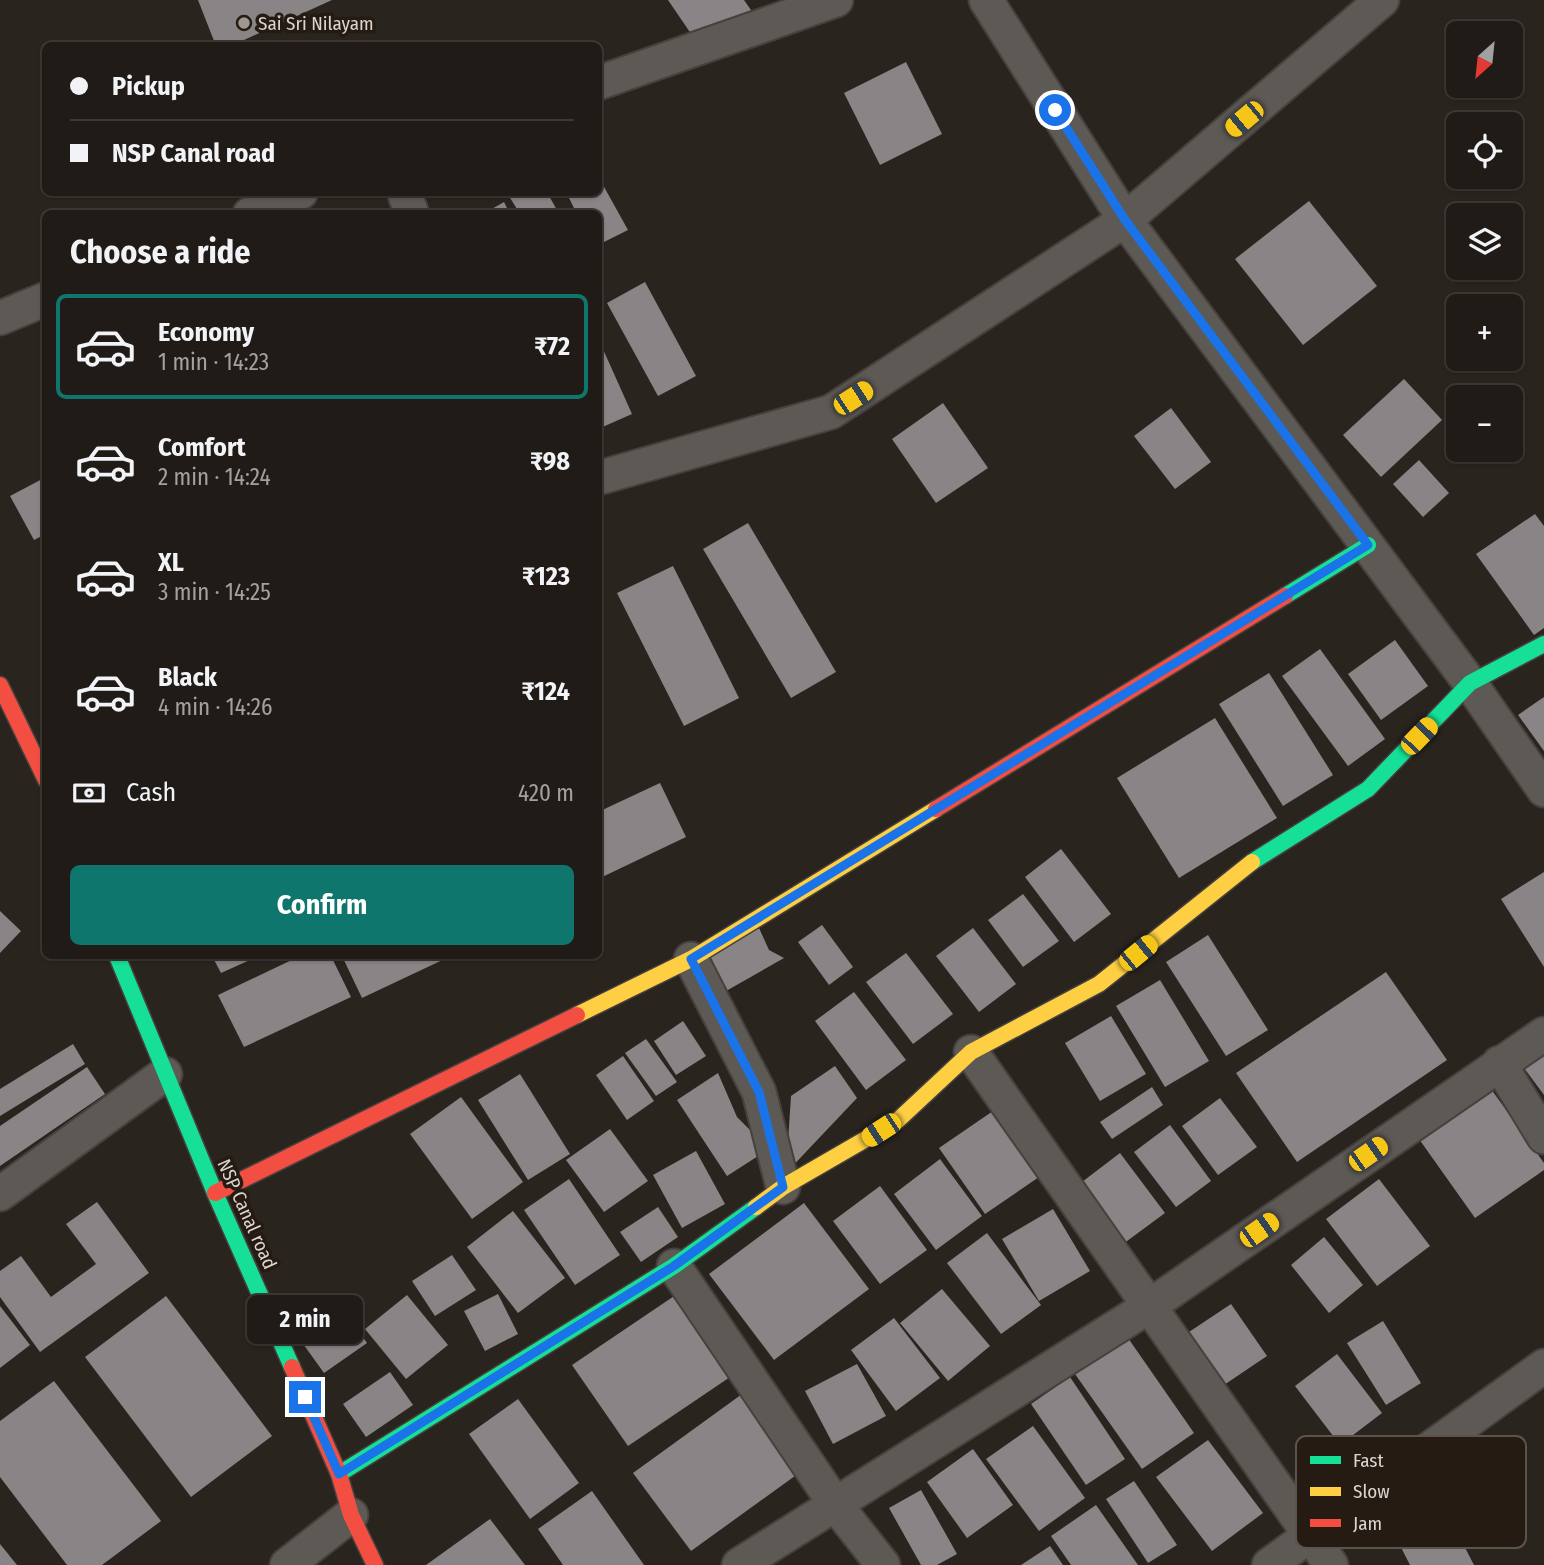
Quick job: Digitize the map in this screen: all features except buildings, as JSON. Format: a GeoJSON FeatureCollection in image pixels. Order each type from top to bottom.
{"type":"FeatureCollection","features":[{"type":"Feature","properties":{"kind":"street"},"geometry":{"type":"LineString","coordinates":[[602,82],[836,0]]}},
{"type":"Feature","properties":{"kind":"street"},"geometry":{"type":"LineString","coordinates":[[986,0],[1125,220],[1470,683],[1544,790]]}},
{"type":"Feature","properties":{"kind":"street"},"geometry":{"type":"LineString","coordinates":[[602,477],[831,412],[1125,220],[1382,0]]}},
{"type":"Feature","properties":{"kind":"street"},"geometry":{"type":"LineString","coordinates":[[259,210],[292,196]]}},
{"type":"Feature","properties":{"kind":"street"},"geometry":{"type":"LineString","coordinates":[[0,318],[42,301]]}},
{"type":"Feature","properties":{"kind":"street"},"geometry":{"type":"LineString","coordinates":[[215,1193],[691,959],[1368,545]]}},
{"type":"Feature","properties":{"kind":"street"},"geometry":{"type":"LineString","coordinates":[[339,1474],[674,1266],[783,1187],[897,1121],[971,1052],[1099,985],[1235,873],[1368,789],[1470,683],[1544,644]]}},
{"type":"Feature","properties":{"kind":"street"},"geometry":{"type":"LineString","coordinates":[[0,685],[42,759]]}},
{"type":"Feature","properties":{"kind":"street","name":"NSP Canal road"},"geometry":{"type":"LineString","coordinates":[[118,959],[215,1193],[339,1474],[351,1515],[375,1565]]}},
{"type":"Feature","properties":{"kind":"street"},"geometry":{"type":"LineString","coordinates":[[691,959],[759,1092],[783,1187]]}},
{"type":"Feature","properties":{"kind":"street"},"geometry":{"type":"LineString","coordinates":[[739,1565],[1151,1305],[1544,1034]]}},
{"type":"Feature","properties":{"kind":"street"},"geometry":{"type":"LineString","coordinates":[[971,1052],[1296,1514]]}},
{"type":"Feature","properties":{"kind":"street"},"geometry":{"type":"LineString","coordinates":[[1499,1063],[1544,1137]]}},
{"type":"Feature","properties":{"kind":"street"},"geometry":{"type":"LineString","coordinates":[[0,1194],[165,1074]]}},
{"type":"Feature","properties":{"kind":"street"},"geometry":{"type":"LineString","coordinates":[[674,1266],[835,1504],[883,1565]]}},
{"type":"Feature","properties":{"kind":"street"},"geometry":{"type":"LineString","coordinates":[[1448,1436],[1544,1366]]}},
{"type":"Feature","properties":{"kind":"street"},"geometry":{"type":"LineString","coordinates":[[287,1565],[351,1515]]}},
{"type":"Feature","properties":{"kind":"street"},"geometry":{"type":"LineString","coordinates":[[1269,1565],[1296,1546]]}},
{"type":"Feature","properties":{"kind":"street"},"geometry":{"type":"LineString","coordinates":[[1319,1548],[1331,1565]]}},
{"type":"Feature","properties":{"kind":"traffic: fast"},"geometry":{"type":"LineString","coordinates":[[1285,596],[1368,545]]}},
{"type":"Feature","properties":{"kind":"traffic: fast"},"geometry":{"type":"LineString","coordinates":[[1252,862],[1368,789],[1470,683],[1544,644]]}},
{"type":"Feature","properties":{"kind":"traffic: fast"},"geometry":{"type":"LineString","coordinates":[[118,959],[215,1193],[292,1367]]}},
{"type":"Feature","properties":{"kind":"traffic: fast"},"geometry":{"type":"LineString","coordinates":[[339,1474],[674,1266],[756,1207]]}},
{"type":"Feature","properties":{"kind":"traffic: slow"},"geometry":{"type":"LineString","coordinates":[[577,1015],[691,959],[936,809]]}},
{"type":"Feature","properties":{"kind":"traffic: slow"},"geometry":{"type":"LineString","coordinates":[[756,1207],[783,1187],[897,1121],[971,1052],[1099,984],[1252,862]]}},
{"type":"Feature","properties":{"kind":"traffic: jam"},"geometry":{"type":"LineString","coordinates":[[936,809],[1285,596]]}},
{"type":"Feature","properties":{"kind":"traffic: jam"},"geometry":{"type":"LineString","coordinates":[[0,685],[42,772]]}},
{"type":"Feature","properties":{"kind":"traffic: jam"},"geometry":{"type":"LineString","coordinates":[[215,1193],[577,1015]]}},
{"type":"Feature","properties":{"kind":"traffic: jam"},"geometry":{"type":"LineString","coordinates":[[292,1367],[339,1474],[351,1515],[375,1565]]}},
{"type":"Feature","properties":{"kind":"place","name":"Sai Sri Nilayam"},"geometry":{"type":"Point","coordinates":[244,23]}},
{"type":"Feature","properties":{"kind":"route"},"geometry":{"type":"LineString","coordinates":[[305,1397],[339,1474],[674,1266],[783,1187],[759,1092],[691,959],[1368,545],[1125,220],[1055,110]]}}]}
